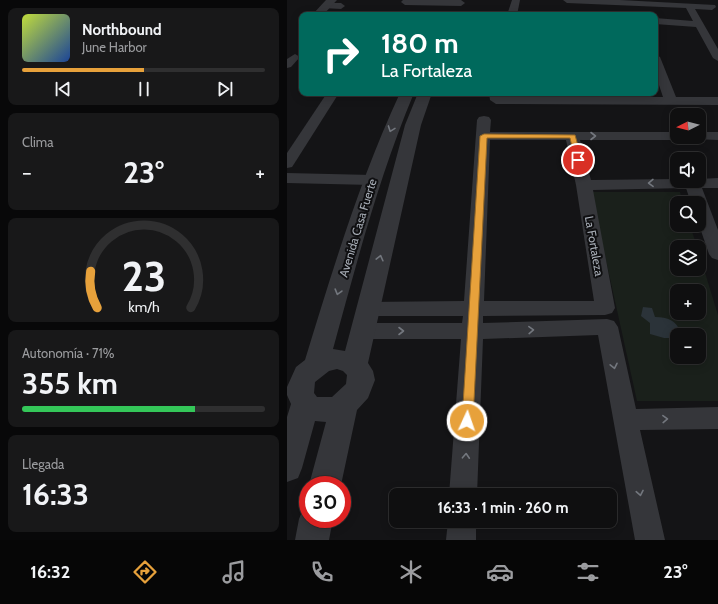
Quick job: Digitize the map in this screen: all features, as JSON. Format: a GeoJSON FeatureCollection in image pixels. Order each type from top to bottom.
{"type":"FeatureCollection","features":[{"type":"Feature","properties":{"kind":"street"},"geometry":{"type":"LineString","coordinates":[[513,12],[516,0]]}},
{"type":"Feature","properties":{"kind":"street"},"geometry":{"type":"LineString","coordinates":[[405,4],[461,1],[458,12]]}},
{"type":"Feature","properties":{"kind":"street"},"geometry":{"type":"LineString","coordinates":[[567,2],[712,7]]}},
{"type":"Feature","properties":{"kind":"street"},"geometry":{"type":"LineString","coordinates":[[320,12],[329,3],[343,3]]}},
{"type":"Feature","properties":{"kind":"street"},"geometry":{"type":"LineString","coordinates":[[336,12],[343,3]]}},
{"type":"Feature","properties":{"kind":"street"},"geometry":{"type":"LineString","coordinates":[[689,6],[718,58]]}},
{"type":"Feature","properties":{"kind":"street"},"geometry":{"type":"LineString","coordinates":[[658,22],[699,24]]}},
{"type":"Feature","properties":{"kind":"street"},"geometry":{"type":"LineString","coordinates":[[287,66],[295,57]]}},
{"type":"Feature","properties":{"kind":"street"},"geometry":{"type":"LineString","coordinates":[[658,72],[671,101]]}},
{"type":"Feature","properties":{"kind":"street"},"geometry":{"type":"LineString","coordinates":[[287,164],[331,96]]}},
{"type":"Feature","properties":{"kind":"street","name":"Avenida Casa Fuerte"},"geometry":{"type":"LineString","coordinates":[[316,365],[370,186],[406,96]]}},
{"type":"Feature","properties":{"kind":"street"},"geometry":{"type":"LineString","coordinates":[[355,364],[367,309],[411,132],[424,96]]}},
{"type":"Feature","properties":{"kind":"street"},"geometry":{"type":"LineString","coordinates":[[495,102],[573,97],[671,101],[718,101]]}},
{"type":"Feature","properties":{"kind":"street"},"geometry":{"type":"LineString","coordinates":[[463,488],[484,128],[573,136],[670,136]]}},
{"type":"Feature","properties":{"kind":"street"},"geometry":{"type":"LineString","coordinates":[[287,136],[305,136]]}},
{"type":"Feature","properties":{"kind":"street","name":"La Fortaleza"},"geometry":{"type":"LineString","coordinates":[[573,136],[584,185],[606,317],[650,540]]}},
{"type":"Feature","properties":{"kind":"street"},"geometry":{"type":"LineString","coordinates":[[706,136],[718,136]]}},
{"type":"Feature","properties":{"kind":"street"},"geometry":{"type":"LineString","coordinates":[[287,178],[370,186]]}},
{"type":"Feature","properties":{"kind":"street"},"geometry":{"type":"LineString","coordinates":[[584,185],[670,183]]}},
{"type":"Feature","properties":{"kind":"street"},"geometry":{"type":"LineString","coordinates":[[706,183],[718,183]]}},
{"type":"Feature","properties":{"kind":"street"},"geometry":{"type":"LineString","coordinates":[[287,191],[370,186]]}},
{"type":"Feature","properties":{"kind":"street"},"geometry":{"type":"LineString","coordinates":[[694,188],[718,254]]}},
{"type":"Feature","properties":{"kind":"street"},"geometry":{"type":"LineString","coordinates":[[367,309],[473,309],[606,317]]}},
{"type":"Feature","properties":{"kind":"street"},"geometry":{"type":"LineString","coordinates":[[362,331],[472,332],[606,317]]}},
{"type":"Feature","properties":{"kind":"street"},"geometry":{"type":"LineString","coordinates":[[337,359],[347,360],[355,364],[361,371],[362,375],[360,388],[354,398],[344,405],[330,410],[316,410],[305,404],[300,397],[301,384],[308,372],[316,365],[326,360],[337,359]]}},
{"type":"Feature","properties":{"kind":"street"},"geometry":{"type":"LineString","coordinates":[[287,468],[305,404]]}},
{"type":"Feature","properties":{"kind":"street"},"geometry":{"type":"LineString","coordinates":[[327,476],[344,405]]}},
{"type":"Feature","properties":{"kind":"street"},"geometry":{"type":"LineString","coordinates":[[626,420],[718,418]]}},
{"type":"Feature","properties":{"kind":"street"},"geometry":{"type":"LineString","coordinates":[[312,540],[314,528]]}},
{"type":"Feature","properties":{"kind":"street"},"geometry":{"type":"LineString","coordinates":[[461,540],[462,528]]}},
{"type":"Feature","properties":{"kind":"shaded area"},"geometry":{"type":"Polygon","coordinates":[[[591,192],[680,192],[681,196],[670,196],[670,232],[692,232],[695,240],[670,240],[670,276],[706,276],[718,315],[718,401],[637,401],[591,192]]]}},
{"type":"Feature","properties":{"kind":"shaded area"},"geometry":{"type":"Polygon","coordinates":[[[643,307],[652,308],[655,317],[671,320],[678,328],[670,328],[670,338],[650,334],[650,323],[641,316],[643,307]]]}},
{"type":"Feature","properties":{"kind":"route"},"geometry":{"type":"LineString","coordinates":[[467,421],[484,136],[573,136],[578,160]]}}]}
